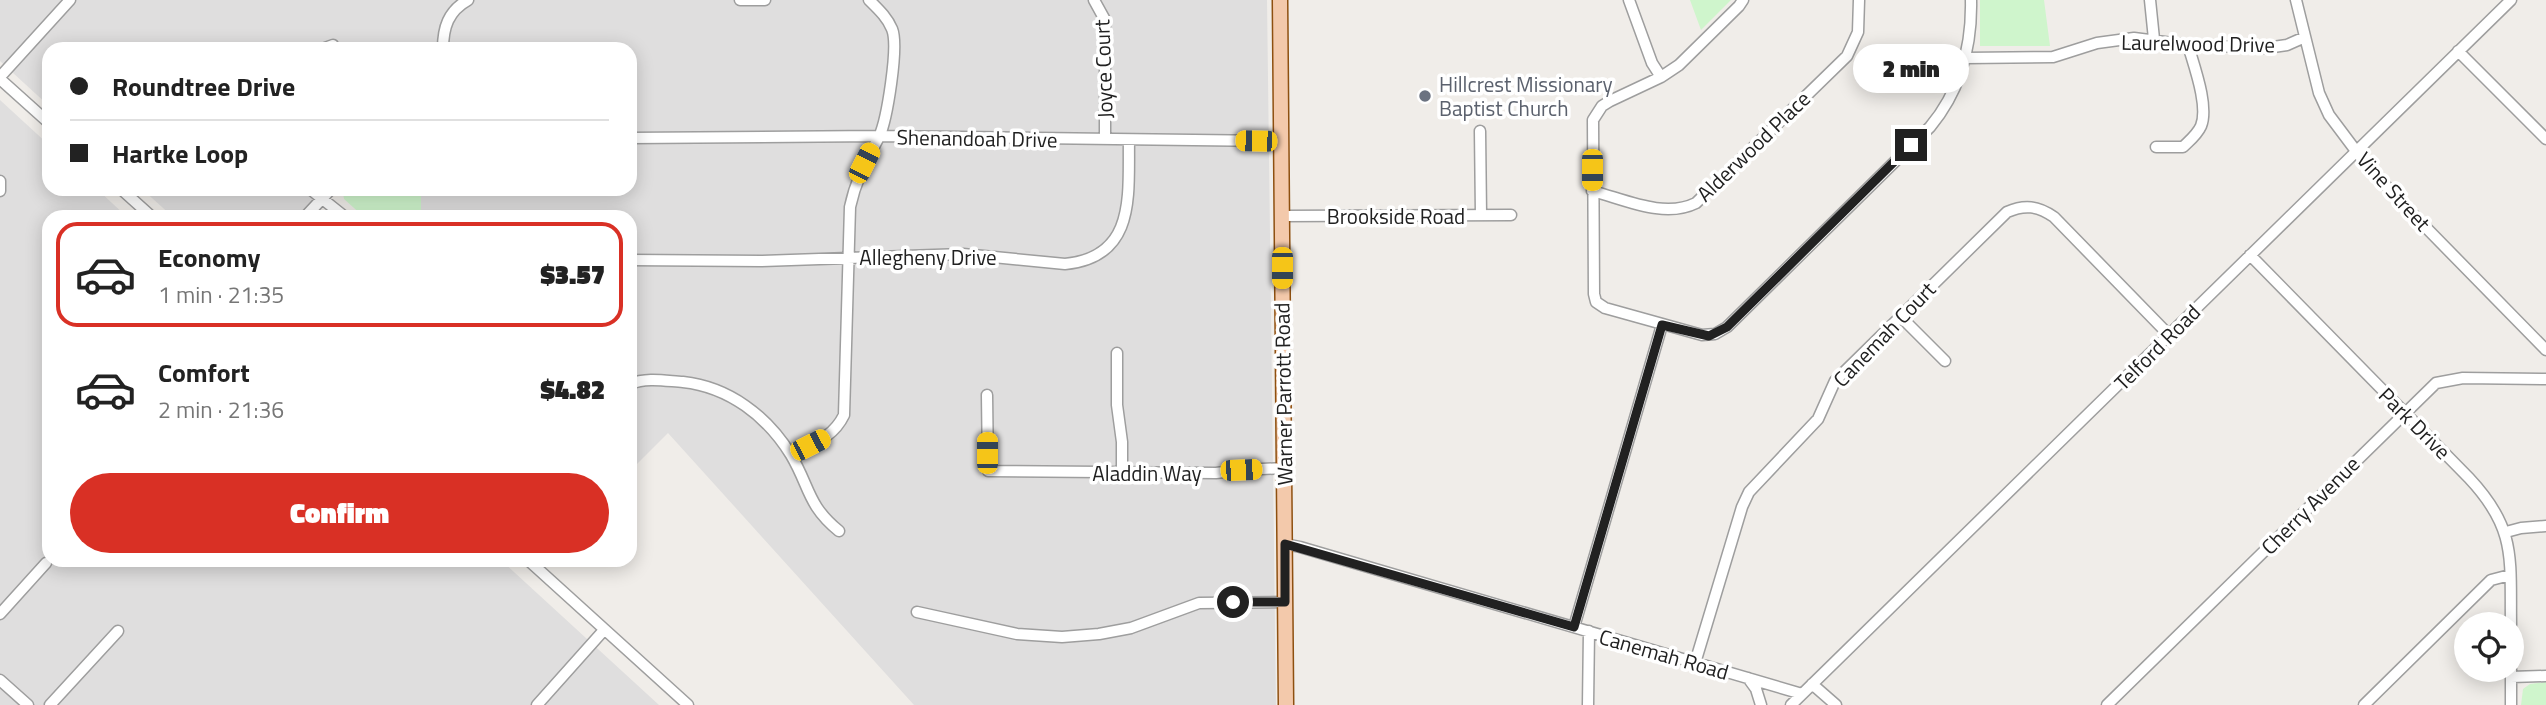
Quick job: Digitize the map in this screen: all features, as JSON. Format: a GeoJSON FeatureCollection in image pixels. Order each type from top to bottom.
{"type":"FeatureCollection","features":[{"type":"Feature","properties":{"kind":"main road","name":"Warner Parrott Road"},"geometry":{"type":"LineString","coordinates":[[1280,0],[1286,705]]}},
{"type":"Feature","properties":{"kind":"street"},"geometry":{"type":"LineString","coordinates":[[42,117],[0,78],[70,0]]}},
{"type":"Feature","properties":{"kind":"street"},"geometry":{"type":"LineString","coordinates":[[444,42],[445,24],[456,9],[468,0]]}},
{"type":"Feature","properties":{"kind":"street"},"geometry":{"type":"LineString","coordinates":[[740,0],[765,0]]}},
{"type":"Feature","properties":{"kind":"street"},"geometry":{"type":"LineString","coordinates":[[791,455],[830,435],[844,415],[848,222],[853,192],[864,163],[879,136],[895,43],[893,30],[883,13],[869,0]]}},
{"type":"Feature","properties":{"kind":"street","name":"Joyce Court"},"geometry":{"type":"LineString","coordinates":[[1094,0],[1105,20],[1105,139]]}},
{"type":"Feature","properties":{"kind":"street"},"geometry":{"type":"LineString","coordinates":[[1629,0],[1661,77]]}},
{"type":"Feature","properties":{"kind":"street"},"geometry":{"type":"LineString","coordinates":[[1743,0],[1694,52],[1661,77],[1609,101],[1596,114],[1592,130],[1596,302],[1605,308],[1709,336],[1727,327],[1942,113],[1966,58],[1970,0]]}},
{"type":"Feature","properties":{"kind":"street","name":"Alderwood Place"},"geometry":{"type":"LineString","coordinates":[[1592,191],[1665,211],[1686,208],[1696,203],[1847,56],[1858,32],[1860,0]]}},
{"type":"Feature","properties":{"kind":"street"},"geometry":{"type":"LineString","coordinates":[[2150,0],[2154,39]]}},
{"type":"Feature","properties":{"kind":"street","name":"Vine Street"},"geometry":{"type":"LineString","coordinates":[[2295,0],[2323,103],[2329,115],[2398,199],[2546,350]]}},
{"type":"Feature","properties":{"kind":"street","name":"Telford Road"},"geometry":{"type":"LineString","coordinates":[[1791,705],[2511,0]]}},
{"type":"Feature","properties":{"kind":"street","name":"Laurelwood Drive"},"geometry":{"type":"LineString","coordinates":[[1966,58],[2053,57],[2112,40],[2154,39],[2189,45],[2266,48],[2287,45],[2305,37]]}},
{"type":"Feature","properties":{"kind":"street"},"geometry":{"type":"LineString","coordinates":[[2156,147],[2183,147],[2202,125],[2203,107],[2189,45]]}},
{"type":"Feature","properties":{"kind":"street"},"geometry":{"type":"LineString","coordinates":[[2458,51],[2546,139]]}},
{"type":"Feature","properties":{"kind":"street"},"geometry":{"type":"LineString","coordinates":[[1480,131],[1481,215]]}},
{"type":"Feature","properties":{"kind":"street","name":"Shenandoah Drive"},"geometry":{"type":"LineString","coordinates":[[637,138],[879,136],[1281,141]]}},
{"type":"Feature","properties":{"kind":"street","name":"Allegheny Drive"},"geometry":{"type":"LineString","coordinates":[[637,260],[761,261],[963,254],[1065,264],[1089,259],[1111,244],[1125,221],[1128,205],[1129,140]]}},
{"type":"Feature","properties":{"kind":"street"},"geometry":{"type":"LineString","coordinates":[[129,196],[144,210]]}},
{"type":"Feature","properties":{"kind":"street"},"geometry":{"type":"LineString","coordinates":[[317,196],[335,210]]}},
{"type":"Feature","properties":{"kind":"street"},"geometry":{"type":"LineString","coordinates":[[312,210],[325,196]]}},
{"type":"Feature","properties":{"kind":"street","name":"Canemah Court"},"geometry":{"type":"LineString","coordinates":[[1695,663],[1742,507],[1749,492],[1818,419],[1835,381],[2007,212],[2030,206],[2054,217],[2169,335]]}},
{"type":"Feature","properties":{"kind":"street","name":"Brookside Road"},"geometry":{"type":"LineString","coordinates":[[1282,216],[1511,215]]}},
{"type":"Feature","properties":{"kind":"street","name":"Park Drive"},"geometry":{"type":"LineString","coordinates":[[2250,255],[2491,503],[2506,532],[2511,612]]}},
{"type":"Feature","properties":{"kind":"street"},"geometry":{"type":"LineString","coordinates":[[1901,317],[1945,361]]}},
{"type":"Feature","properties":{"kind":"street"},"geometry":{"type":"LineString","coordinates":[[1574,627],[1662,325]]}},
{"type":"Feature","properties":{"kind":"street"},"geometry":{"type":"LineString","coordinates":[[1117,353],[1117,405],[1122,442],[1122,473]]}},
{"type":"Feature","properties":{"kind":"street","name":"Cherry Avenue"},"geometry":{"type":"LineString","coordinates":[[2106,705],[2436,383],[2450,379],[2546,379]]}},
{"type":"Feature","properties":{"kind":"street"},"geometry":{"type":"LineString","coordinates":[[637,382],[644,380],[695,384],[729,396],[765,422],[791,455],[822,517],[839,531]]}},
{"type":"Feature","properties":{"kind":"street","name":"Aladdin Way"},"geometry":{"type":"LineString","coordinates":[[986,396],[988,471],[1216,473],[1284,468]]}},
{"type":"Feature","properties":{"kind":"street"},"geometry":{"type":"LineString","coordinates":[[2506,532],[2546,526]]}},
{"type":"Feature","properties":{"kind":"street","name":"Canemah Road"},"geometry":{"type":"LineString","coordinates":[[1285,544],[1802,694]]}},
{"type":"Feature","properties":{"kind":"street"},"geometry":{"type":"LineString","coordinates":[[0,614],[42,567]]}},
{"type":"Feature","properties":{"kind":"street"},"geometry":{"type":"LineString","coordinates":[[536,567],[688,705]]}},
{"type":"Feature","properties":{"kind":"street"},"geometry":{"type":"LineString","coordinates":[[2364,705],[2491,580],[2510,575]]}},
{"type":"Feature","properties":{"kind":"street"},"geometry":{"type":"LineString","coordinates":[[918,612],[1017,634],[1062,637],[1131,628],[1199,603],[1285,602]]}},
{"type":"Feature","properties":{"kind":"street"},"geometry":{"type":"LineString","coordinates":[[537,705],[604,630]]}},
{"type":"Feature","properties":{"kind":"street"},"geometry":{"type":"LineString","coordinates":[[50,705],[118,631]]}},
{"type":"Feature","properties":{"kind":"street"},"geometry":{"type":"LineString","coordinates":[[1588,705],[1589,632]]}},
{"type":"Feature","properties":{"kind":"street"},"geometry":{"type":"LineString","coordinates":[[2524,674],[2546,676]]}},
{"type":"Feature","properties":{"kind":"street"},"geometry":{"type":"LineString","coordinates":[[1748,678],[1756,689],[1761,705]]}},
{"type":"Feature","properties":{"kind":"street"},"geometry":{"type":"LineString","coordinates":[[0,680],[28,705]]}},
{"type":"Feature","properties":{"kind":"street"},"geometry":{"type":"LineString","coordinates":[[2511,682],[2511,705]]}},
{"type":"Feature","properties":{"kind":"street"},"geometry":{"type":"LineString","coordinates":[[1812,684],[1836,705]]}},
{"type":"Feature","properties":{"kind":"shaded area"},"geometry":{"type":"Polygon","coordinates":[[[0,0],[1267,0],[1276,705],[914,705],[668,433],[637,464],[637,210],[421,210],[421,196],[637,196],[637,42],[42,42],[42,100],[0,61],[0,0]]]}},
{"type":"Feature","properties":{"kind":"shaded area"},"geometry":{"type":"Polygon","coordinates":[[[0,100],[42,139],[42,196],[104,196],[120,210],[42,210],[42,567],[509,567],[659,705],[0,705],[0,100]]]}},
{"type":"Feature","properties":{"kind":"shaded area"},"geometry":{"type":"Polygon","coordinates":[[[150,196],[319,196],[306,210],[165,210],[150,196]]]}},
{"type":"Feature","properties":{"kind":"green space"},"geometry":{"type":"Polygon","coordinates":[[[1690,0],[1731,0],[1701,30],[1690,0]]]}},
{"type":"Feature","properties":{"kind":"green space"},"geometry":{"type":"Polygon","coordinates":[[[1980,0],[2044,0],[2050,46],[1980,46],[1980,0]]]}},
{"type":"Feature","properties":{"kind":"green space"},"geometry":{"type":"Polygon","coordinates":[[[344,196],[421,196],[421,210],[356,210],[344,196]]]}},
{"type":"Feature","properties":{"kind":"green space"},"geometry":{"type":"Polygon","coordinates":[[[2546,682],[2546,705],[2521,705],[2523,689],[2530,684],[2546,682]]]}},
{"type":"Feature","properties":{"kind":"place","name":"Hillcrest Missionary Baptist Church"},"geometry":{"type":"Point","coordinates":[1425,96]}},
{"type":"Feature","properties":{"kind":"route"},"geometry":{"type":"LineString","coordinates":[[1233,602],[1285,602],[1285,544],[1574,627],[1662,325],[1709,336],[1727,327],[1911,145]]}}]}
